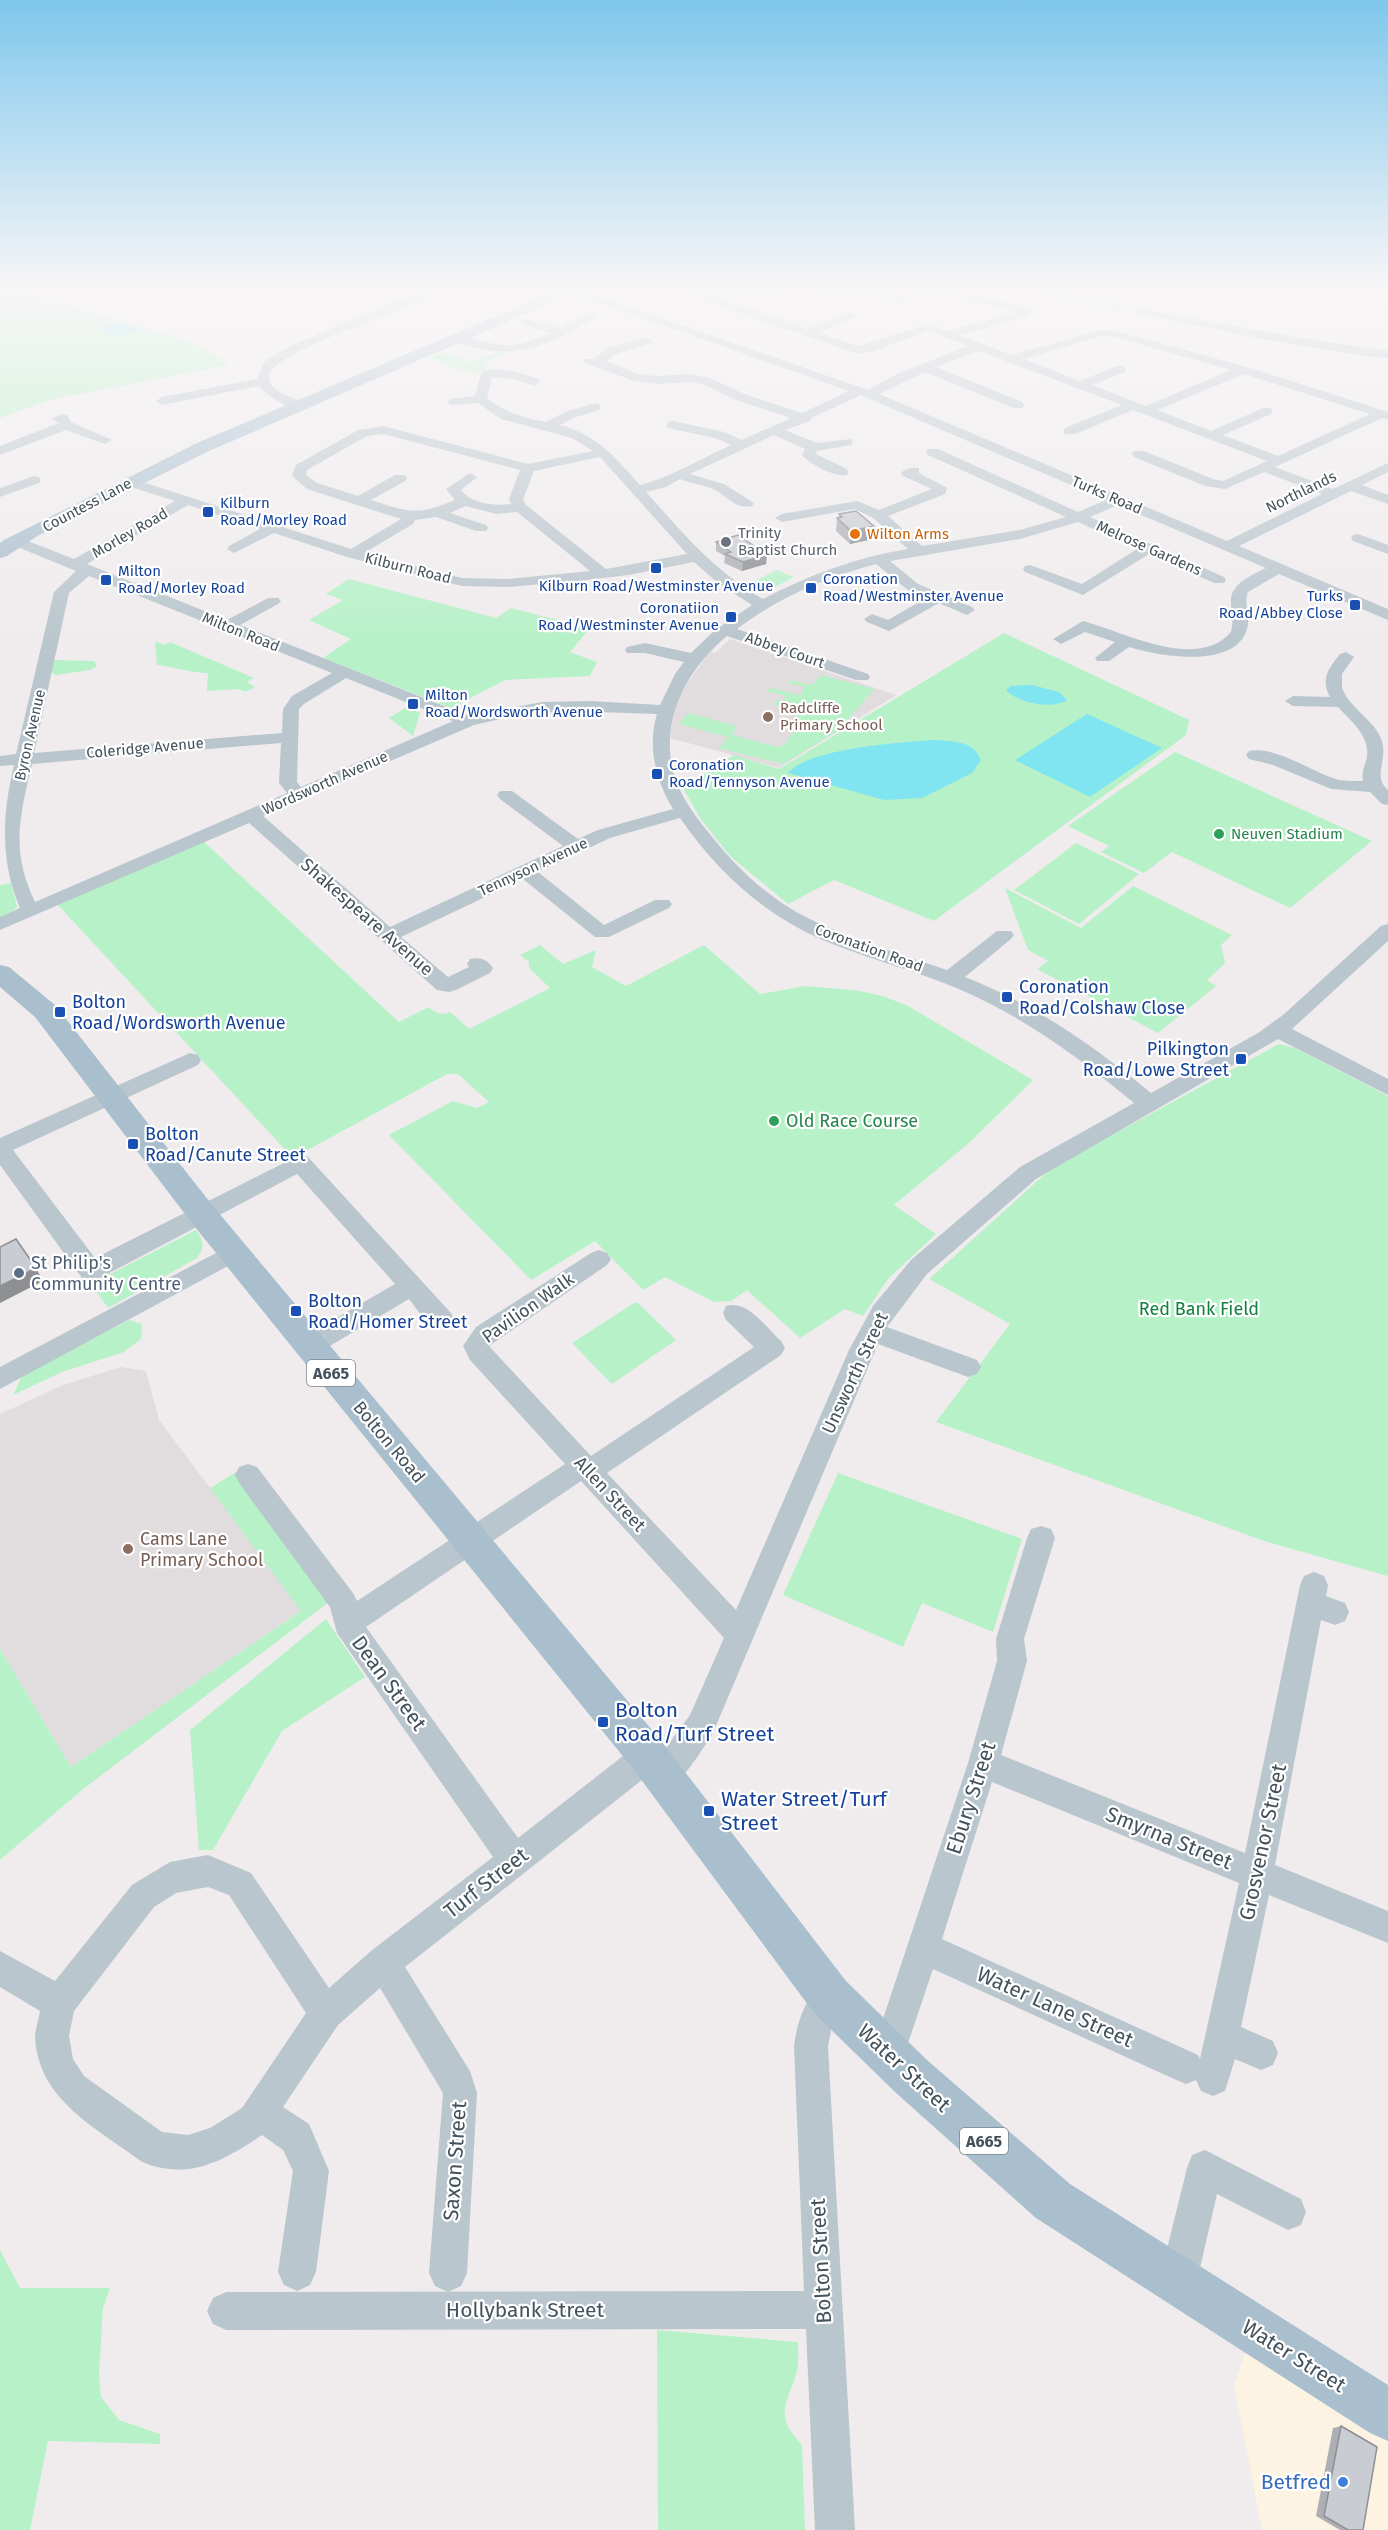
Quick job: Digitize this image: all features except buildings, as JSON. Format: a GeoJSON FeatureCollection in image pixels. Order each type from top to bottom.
{"type":"FeatureCollection","features":[{"type":"Feature","properties":{"kind":"main road","name":"Countess Lane"},"geometry":{"type":"LineString","coordinates":[[5,542],[53,523],[130,482],[300,405]]}},
{"type":"Feature","properties":{"kind":"main road","name":"Bolton Road"},"geometry":{"type":"LineString","coordinates":[[2,977],[45,1011],[233,1253],[655,1766]]}},
{"type":"Feature","properties":{"kind":"main road","name":"Water Street"},"geometry":{"type":"LineString","coordinates":[[655,1766],[830,1997],[888,2055],[1053,2201],[1388,2415]]}},
{"type":"Feature","properties":{"kind":"street"},"geometry":{"type":"LineString","coordinates":[[487,404],[500,415],[587,440],[603,453],[696,557],[725,583],[763,605]]}},
{"type":"Feature","properties":{"kind":"street"},"geometry":{"type":"LineString","coordinates":[[763,404],[805,417]]}},
{"type":"Feature","properties":{"kind":"street"},"geometry":{"type":"LineString","coordinates":[[637,490],[661,484],[677,474],[837,404]]}},
{"type":"Feature","properties":{"kind":"street","name":"Turks Road"},"geometry":{"type":"LineString","coordinates":[[890,404],[1388,615]]}},
{"type":"Feature","properties":{"kind":"street"},"geometry":{"type":"LineString","coordinates":[[1130,404],[1279,461]]}},
{"type":"Feature","properties":{"kind":"street"},"geometry":{"type":"LineString","coordinates":[[1070,431],[1151,404]]}},
{"type":"Feature","properties":{"kind":"street"},"geometry":{"type":"LineString","coordinates":[[1350,404],[1384,415]]}},
{"type":"Feature","properties":{"kind":"street"},"geometry":{"type":"LineString","coordinates":[[547,427],[569,415],[597,407]]}},
{"type":"Feature","properties":{"kind":"street"},"geometry":{"type":"LineString","coordinates":[[1212,435],[1267,411]]}},
{"type":"Feature","properties":{"kind":"street"},"geometry":{"type":"LineString","coordinates":[[1139,454],[1215,484],[1229,484],[1384,415]]}},
{"type":"Feature","properties":{"kind":"street"},"geometry":{"type":"LineString","coordinates":[[0,451],[62,422],[106,440]]}},
{"type":"Feature","properties":{"kind":"street"},"geometry":{"type":"LineString","coordinates":[[672,424],[719,435],[744,444]]}},
{"type":"Feature","properties":{"kind":"street"},"geometry":{"type":"LineString","coordinates":[[775,430],[812,447],[826,449],[846,442]]}},
{"type":"Feature","properties":{"kind":"street"},"geometry":{"type":"LineString","coordinates":[[520,507],[496,510],[472,501],[462,501],[436,513],[409,517],[312,486],[299,476],[301,468],[309,461],[369,431],[392,431],[528,468],[603,453]]}},
{"type":"Feature","properties":{"kind":"street"},"geometry":{"type":"LineString","coordinates":[[812,447],[809,455],[843,472]]}},
{"type":"Feature","properties":{"kind":"street","name":"Melrose Gardens"},"geometry":{"type":"LineString","coordinates":[[933,452],[1220,580]]}},
{"type":"Feature","properties":{"kind":"street","name":"Northlands"},"geometry":{"type":"LineString","coordinates":[[1228,546],[1388,467]]}},
{"type":"Feature","properties":{"kind":"street"},"geometry":{"type":"LineString","coordinates":[[528,468],[516,495],[516,503],[603,574]]}},
{"type":"Feature","properties":{"kind":"street"},"geometry":{"type":"LineString","coordinates":[[1264,468],[1334,494]]}},
{"type":"Feature","properties":{"kind":"street"},"geometry":{"type":"LineString","coordinates":[[878,515],[940,490],[908,473],[914,471]]}},
{"type":"Feature","properties":{"kind":"street"},"geometry":{"type":"LineString","coordinates":[[677,474],[719,487],[749,503]]}},
{"type":"Feature","properties":{"kind":"street"},"geometry":{"type":"LineString","coordinates":[[462,501],[453,489],[470,477]]}},
{"type":"Feature","properties":{"kind":"street"},"geometry":{"type":"LineString","coordinates":[[360,501],[400,478]]}},
{"type":"Feature","properties":{"kind":"street"},"geometry":{"type":"LineString","coordinates":[[0,493],[34,480]]}},
{"type":"Feature","properties":{"kind":"street","name":"Kilburn Road"},"geometry":{"type":"LineString","coordinates":[[130,482],[352,554],[446,579],[477,583],[508,583],[603,574],[696,557]]}},
{"type":"Feature","properties":{"kind":"street"},"geometry":{"type":"LineString","coordinates":[[1351,486],[1388,500]]}},
{"type":"Feature","properties":{"kind":"street"},"geometry":{"type":"LineString","coordinates":[[782,518],[859,499],[919,551]]}},
{"type":"Feature","properties":{"kind":"street","name":"Coronation Road"},"geometry":{"type":"LineString","coordinates":[[1117,500],[1079,517],[1014,537],[879,559],[818,579],[763,605],[725,630],[694,659],[681,676],[665,710],[662,740],[668,779],[684,812],[718,858],[768,903],[818,931],[950,978],[989,995],[1075,1044],[1148,1103]]}},
{"type":"Feature","properties":{"kind":"street","name":"Morley Road"},"geometry":{"type":"LineString","coordinates":[[81,568],[185,501]]}},
{"type":"Feature","properties":{"kind":"street"},"geometry":{"type":"LineString","coordinates":[[436,513],[481,528]]}},
{"type":"Feature","properties":{"kind":"street"},"geometry":{"type":"LineString","coordinates":[[352,554],[408,521],[409,517]]}},
{"type":"Feature","properties":{"kind":"street"},"geometry":{"type":"LineString","coordinates":[[234,549],[272,529]]}},
{"type":"Feature","properties":{"kind":"street"},"geometry":{"type":"LineString","coordinates":[[1358,538],[1388,550]]}},
{"type":"Feature","properties":{"kind":"street","name":"Milton Road"},"geometry":{"type":"LineString","coordinates":[[5,542],[81,568],[468,721]]}},
{"type":"Feature","properties":{"kind":"street"},"geometry":{"type":"LineString","coordinates":[[1030,569],[1083,590],[1148,548]]}},
{"type":"Feature","properties":{"kind":"street"},"geometry":{"type":"LineString","coordinates":[[879,559],[913,587],[968,610]]}},
{"type":"Feature","properties":{"kind":"street","name":"Byron Avenue"},"geometry":{"type":"LineString","coordinates":[[31,910],[24,901],[11,855],[9,837],[24,759],[62,592],[81,568]]}},
{"type":"Feature","properties":{"kind":"street"},"geometry":{"type":"LineString","coordinates":[[1061,639],[1083,626],[1125,642],[1166,653],[1201,651],[1229,642],[1241,627],[1238,593],[1246,585],[1279,568]]}},
{"type":"Feature","properties":{"kind":"street"},"geometry":{"type":"LineString","coordinates":[[872,619],[889,626],[937,598]]}},
{"type":"Feature","properties":{"kind":"street"},"geometry":{"type":"LineString","coordinates":[[227,626],[273,601]]}},
{"type":"Feature","properties":{"kind":"street","name":"Abbey Court"},"geometry":{"type":"LineString","coordinates":[[725,630],[854,670]]}},
{"type":"Feature","properties":{"kind":"street"},"geometry":{"type":"LineString","coordinates":[[1103,658],[1125,642]]}},
{"type":"Feature","properties":{"kind":"street"},"geometry":{"type":"LineString","coordinates":[[633,650],[645,648],[694,659]]}},
{"type":"Feature","properties":{"kind":"street"},"geometry":{"type":"LineString","coordinates":[[1162,671],[1166,653]]}},
{"type":"Feature","properties":{"kind":"street"},"geometry":{"type":"LineString","coordinates":[[1349,662],[1333,673],[1331,680],[1336,694],[1382,748],[1370,773],[1373,787],[1388,800]]}},
{"type":"Feature","properties":{"kind":"street"},"geometry":{"type":"LineString","coordinates":[[298,795],[288,783],[289,737],[293,705],[343,673]]}},
{"type":"Feature","properties":{"kind":"street"},"geometry":{"type":"LineString","coordinates":[[1293,701],[1316,704],[1342,702]]}},
{"type":"Feature","properties":{"kind":"street","name":"Wordsworth Avenue"},"geometry":{"type":"LineString","coordinates":[[0,924],[468,721],[510,710],[549,705],[591,705],[665,710]]}},
{"type":"Feature","properties":{"kind":"street"},"geometry":{"type":"LineString","coordinates":[[423,740],[434,708]]}},
{"type":"Feature","properties":{"kind":"street","name":"Coleridge Avenue"},"geometry":{"type":"LineString","coordinates":[[0,761],[289,737]]}},
{"type":"Feature","properties":{"kind":"street"},"geometry":{"type":"LineString","coordinates":[[1251,754],[1279,761],[1337,785],[1373,787]]}},
{"type":"Feature","properties":{"kind":"street"},"geometry":{"type":"LineString","coordinates":[[506,795],[576,847]]}},
{"type":"Feature","properties":{"kind":"street","name":"Tennyson Avenue"},"geometry":{"type":"LineString","coordinates":[[388,936],[576,847],[628,826],[684,812]]}},
{"type":"Feature","properties":{"kind":"street","name":"Shakespeare Avenue"},"geometry":{"type":"LineString","coordinates":[[252,816],[444,985],[449,985],[483,968],[477,964]]}},
{"type":"Feature","properties":{"kind":"street"},"geometry":{"type":"LineString","coordinates":[[525,871],[602,933],[662,904]]}},
{"type":"Feature","properties":{"kind":"street","name":"Unsworth Street"},"geometry":{"type":"LineString","coordinates":[[655,1766],[675,1762],[701,1725],[872,1332],[900,1289],[919,1267],[1028,1173],[1276,1030],[1388,930]]}},
{"type":"Feature","properties":{"kind":"street"},"geometry":{"type":"LineString","coordinates":[[950,978],[1004,935]]}},
{"type":"Feature","properties":{"kind":"street"},"geometry":{"type":"LineString","coordinates":[[1276,1030],[1388,1088]]}},
{"type":"Feature","properties":{"kind":"street"},"geometry":{"type":"LineString","coordinates":[[190,1060],[0,1148],[91,1271],[300,1163],[442,1320]]}},
{"type":"Feature","properties":{"kind":"street"},"geometry":{"type":"LineString","coordinates":[[0,1379],[233,1253]]}},
{"type":"Feature","properties":{"kind":"street","name":"Pavilion Walk"},"geometry":{"type":"LineString","coordinates":[[479,1353],[478,1340],[485,1334],[588,1262]]}},
{"type":"Feature","properties":{"kind":"street"},"geometry":{"type":"LineString","coordinates":[[309,1346],[411,1286]]}},
{"type":"Feature","properties":{"kind":"street"},"geometry":{"type":"LineString","coordinates":[[347,1624],[772,1348],[735,1313]]}},
{"type":"Feature","properties":{"kind":"street"},"geometry":{"type":"LineString","coordinates":[[872,1332],[968,1367]]}},
{"type":"Feature","properties":{"kind":"street","name":"Allen Street"},"geometry":{"type":"LineString","coordinates":[[479,1353],[740,1635]]}},
{"type":"Feature","properties":{"kind":"street","name":"Dean Street"},"geometry":{"type":"LineString","coordinates":[[248,1475],[343,1602],[347,1624],[515,1860]]}},
{"type":"Feature","properties":{"kind":"street","name":"Ebury Street"},"geometry":{"type":"LineString","coordinates":[[888,2055],[983,1762],[1012,1661],[1010,1639],[1041,1538]]}},
{"type":"Feature","properties":{"kind":"street","name":"Grosvenor Street"},"geometry":{"type":"LineString","coordinates":[[1200,2073],[1222,2036],[1320,1600]]}},
{"type":"Feature","properties":{"kind":"street","name":"Smyrna Street"},"geometry":{"type":"LineString","coordinates":[[983,1762],[1388,1927]]}},
{"type":"Feature","properties":{"kind":"street","name":"Turf Street"},"geometry":{"type":"LineString","coordinates":[[59,2003],[52,2036],[57,2066],[72,2088],[154,2149],[188,2153],[219,2143],[254,2120],[326,2013],[383,1963],[515,1860],[655,1766]]}},
{"type":"Feature","properties":{"kind":"street"},"geometry":{"type":"LineString","coordinates":[[0,1968],[59,2003],[143,1896],[170,1878],[208,1871],[240,1884],[326,2013]]}},
{"type":"Feature","properties":{"kind":"street","name":"Water Lane Street"},"geometry":{"type":"LineString","coordinates":[[923,1947],[1200,2073]]}},
{"type":"Feature","properties":{"kind":"street","name":"Saxon Street"},"geometry":{"type":"LineString","coordinates":[[383,1963],[458,2083],[460,2093],[448,2273]]}},
{"type":"Feature","properties":{"kind":"street","name":"Bolton Street"},"geometry":{"type":"LineString","coordinates":[[830,1997],[817,2018],[812,2031],[811,2046],[835,2530]]}},
{"type":"Feature","properties":{"kind":"street"},"geometry":{"type":"LineString","coordinates":[[1222,2036],[1261,2053]]}},
{"type":"Feature","properties":{"kind":"street"},"geometry":{"type":"LineString","coordinates":[[259,2112],[296,2137],[311,2171],[297,2272]]}},
{"type":"Feature","properties":{"kind":"street"},"geometry":{"type":"LineString","coordinates":[[1178,2281],[1205,2168],[1288,2212]]}},
{"type":"Feature","properties":{"kind":"street","name":"Hollybank Street"},"geometry":{"type":"LineString","coordinates":[[226,2311],[824,2310]]}},
{"type":"Feature","properties":{"kind":"shaded area","name":"Radcliffe Primary School"},"geometry":{"type":"Polygon","coordinates":[[[730,639],[896,695],[779,768],[670,738],[676,700],[710,651],[715,653],[730,639]]]}},
{"type":"Feature","properties":{"kind":"shaded area","name":"Cams Lane Primary School"},"geometry":{"type":"Polygon","coordinates":[[[121,1367],[146,1371],[159,1420],[302,1610],[71,1767],[0,1649],[0,1414],[63,1385],[121,1367]]]}},
{"type":"Feature","properties":{"kind":"shaded area"},"geometry":{"type":"Polygon","coordinates":[[[1246,2351],[1388,2440],[1388,2530],[1262,2530],[1234,2385],[1246,2351]]]}},
{"type":"Feature","properties":{"kind":"green space"},"geometry":{"type":"Polygon","coordinates":[[[0,404],[38,404],[0,418],[0,404]]]}},
{"type":"Feature","properties":{"kind":"green space"},"geometry":{"type":"Polygon","coordinates":[[[777,570],[794,577],[762,594],[745,586],[777,570]]]}},
{"type":"Feature","properties":{"kind":"green space"},"geometry":{"type":"Polygon","coordinates":[[[349,579],[496,618],[511,608],[590,628],[570,652],[597,662],[590,676],[505,680],[451,708],[323,658],[351,639],[309,620],[343,600],[326,594],[349,579]]]}},
{"type":"Feature","properties":{"kind":"green space"},"geometry":{"type":"Polygon","coordinates":[[[1004,633],[1189,720],[1186,735],[934,921],[834,880],[788,904],[730,856],[700,818],[683,788],[734,755],[779,769],[1004,633]]]}},
{"type":"Feature","properties":{"kind":"green space"},"geometry":{"type":"Polygon","coordinates":[[[170,642],[254,678],[247,682],[255,687],[245,692],[239,689],[207,691],[208,673],[157,665],[155,643],[165,645],[170,642]]]}},
{"type":"Feature","properties":{"kind":"green space"},"geometry":{"type":"Polygon","coordinates":[[[54,660],[94,661],[97,666],[90,670],[56,675],[49,671],[52,670],[54,660]]]}},
{"type":"Feature","properties":{"kind":"green space"},"geometry":{"type":"Polygon","coordinates":[[[821,675],[874,689],[839,730],[783,764],[719,748],[728,737],[679,724],[688,713],[737,726],[732,735],[778,747],[784,745],[795,730],[806,732],[812,725],[801,721],[791,709],[773,704],[777,700],[783,701],[786,696],[767,691],[770,688],[800,695],[805,687],[788,683],[790,680],[812,685],[821,675]]]}},
{"type":"Feature","properties":{"kind":"green space"},"geometry":{"type":"Polygon","coordinates":[[[407,707],[420,713],[413,736],[389,718],[407,707]]]}},
{"type":"Feature","properties":{"kind":"green space","name":"Neuven Stadium"},"geometry":{"type":"Polygon","coordinates":[[[1175,752],[1372,841],[1290,908],[1172,852],[1144,873],[1101,852],[1109,846],[1068,826],[1175,752]]]}},
{"type":"Feature","properties":{"kind":"green space"},"geometry":{"type":"Polygon","coordinates":[[[203,841],[399,1022],[429,1007],[439,1013],[450,1012],[469,1029],[550,988],[529,968],[529,962],[520,955],[540,945],[563,964],[596,950],[592,967],[626,986],[704,945],[760,994],[805,986],[854,990],[883,996],[908,1006],[1033,1080],[969,1143],[894,1205],[936,1234],[888,1279],[863,1316],[845,1309],[800,1338],[747,1290],[731,1301],[714,1302],[665,1277],[643,1290],[595,1241],[531,1280],[389,1135],[453,1101],[477,1108],[489,1102],[458,1074],[447,1074],[293,1158],[57,904],[203,841]]]}},
{"type":"Feature","properties":{"kind":"green space"},"geometry":{"type":"Polygon","coordinates":[[[1076,843],[1139,874],[1079,924],[1014,890],[1076,843]]]}},
{"type":"Feature","properties":{"kind":"green space"},"geometry":{"type":"Polygon","coordinates":[[[11,883],[17,907],[0,917],[0,885],[11,883]]]}},
{"type":"Feature","properties":{"kind":"green space"},"geometry":{"type":"Polygon","coordinates":[[[1133,886],[1232,935],[1221,945],[1225,963],[1207,980],[1216,986],[1158,1033],[1037,969],[1048,961],[1028,950],[1005,888],[1081,928],[1133,886]]]}},
{"type":"Feature","properties":{"kind":"green space","name":"Red Bank Field"},"geometry":{"type":"Polygon","coordinates":[[[1279,1044],[1295,1048],[1388,1096],[1388,1576],[1267,1542],[936,1422],[1010,1324],[929,1279],[1044,1175],[1072,1157],[1279,1044]]]}},
{"type":"Feature","properties":{"kind":"green space"},"geometry":{"type":"Polygon","coordinates":[[[196,1230],[201,1237],[202,1244],[197,1258],[108,1308],[91,1284],[196,1230]]]}},
{"type":"Feature","properties":{"kind":"green space"},"geometry":{"type":"Polygon","coordinates":[[[634,1303],[638,1303],[676,1340],[612,1384],[572,1343],[634,1303]]]}},
{"type":"Feature","properties":{"kind":"green space"},"geometry":{"type":"Polygon","coordinates":[[[129,1320],[142,1324],[141,1339],[124,1352],[62,1372],[13,1395],[22,1376],[129,1320]]]}},
{"type":"Feature","properties":{"kind":"green space"},"geometry":{"type":"Polygon","coordinates":[[[236,1472],[333,1599],[82,1790],[0,1860],[0,1649],[71,1767],[301,1611],[210,1488],[236,1472]]]}},
{"type":"Feature","properties":{"kind":"green space"},"geometry":{"type":"Polygon","coordinates":[[[838,1473],[1022,1539],[993,1632],[922,1603],[903,1647],[783,1595],[838,1473]]]}},
{"type":"Feature","properties":{"kind":"green space"},"geometry":{"type":"Polygon","coordinates":[[[326,1619],[365,1677],[282,1731],[213,1850],[199,1850],[190,1730],[326,1619]]]}},
{"type":"Feature","properties":{"kind":"green space"},"geometry":{"type":"Polygon","coordinates":[[[0,2250],[20,2288],[110,2288],[103,2308],[99,2375],[101,2397],[119,2420],[160,2434],[160,2444],[48,2441],[30,2530],[0,2530],[0,2250]]]}},
{"type":"Feature","properties":{"kind":"green space"},"geometry":{"type":"Polygon","coordinates":[[[657,2330],[798,2342],[798,2368],[787,2401],[785,2417],[787,2425],[802,2445],[805,2530],[658,2530],[657,2330]]]}},
{"type":"Feature","properties":{"kind":"water"},"geometry":{"type":"Polygon","coordinates":[[[1032,685],[1059,692],[1067,700],[1053,704],[1035,704],[1011,695],[1006,690],[1011,686],[1032,685]]]}},
{"type":"Feature","properties":{"kind":"water"},"geometry":{"type":"Polygon","coordinates":[[[1087,714],[1162,748],[1090,797],[1015,760],[1087,714]]]}},
{"type":"Feature","properties":{"kind":"water"},"geometry":{"type":"Polygon","coordinates":[[[937,740],[969,746],[981,760],[972,773],[922,798],[884,800],[788,773],[799,764],[835,752],[937,740]]]}},
{"type":"Feature","properties":{"kind":"place","name":"Kilburn Road/Morley Road"},"geometry":{"type":"Point","coordinates":[208,512]}},
{"type":"Feature","properties":{"kind":"place","name":"Wilton Arms"},"geometry":{"type":"Point","coordinates":[855,534]}},
{"type":"Feature","properties":{"kind":"place","name":"Trinity Baptist Church"},"geometry":{"type":"Point","coordinates":[726,542]}},
{"type":"Feature","properties":{"kind":"place","name":"Kilburn Road/Westminster Avenue"},"geometry":{"type":"Point","coordinates":[656,568]}},
{"type":"Feature","properties":{"kind":"place","name":"Milton Road/Morley Road"},"geometry":{"type":"Point","coordinates":[106,580]}},
{"type":"Feature","properties":{"kind":"place","name":"Coronation Road/Westminster Avenue"},"geometry":{"type":"Point","coordinates":[811,588]}},
{"type":"Feature","properties":{"kind":"place","name":"Turks Road/Abbey Close"},"geometry":{"type":"Point","coordinates":[1355,605]}},
{"type":"Feature","properties":{"kind":"place","name":"Coronatiion Road/Westminster Avenue"},"geometry":{"type":"Point","coordinates":[731,617]}},
{"type":"Feature","properties":{"kind":"place","name":"Milton Road/Wordsworth Avenue"},"geometry":{"type":"Point","coordinates":[413,704]}},
{"type":"Feature","properties":{"kind":"place","name":"Radcliffe Primary School"},"geometry":{"type":"Point","coordinates":[768,717]}},
{"type":"Feature","properties":{"kind":"place","name":"Coronation Road/Tennyson Avenue"},"geometry":{"type":"Point","coordinates":[657,774]}},
{"type":"Feature","properties":{"kind":"place","name":"Neuven Stadium"},"geometry":{"type":"Point","coordinates":[1219,834]}},
{"type":"Feature","properties":{"kind":"place","name":"Coronation Road/Colshaw Close"},"geometry":{"type":"Point","coordinates":[1007,997]}},
{"type":"Feature","properties":{"kind":"place","name":"Bolton Road/Wordsworth Avenue"},"geometry":{"type":"Point","coordinates":[60,1012]}},
{"type":"Feature","properties":{"kind":"place","name":"Pilkington Road/Lowe Street"},"geometry":{"type":"Point","coordinates":[1241,1059]}},
{"type":"Feature","properties":{"kind":"place","name":"Old Race Course"},"geometry":{"type":"Point","coordinates":[774,1121]}},
{"type":"Feature","properties":{"kind":"place","name":"Bolton Road/Canute Street"},"geometry":{"type":"Point","coordinates":[133,1144]}},
{"type":"Feature","properties":{"kind":"place","name":"St Philip's Community Centre"},"geometry":{"type":"Point","coordinates":[19,1273]}},
{"type":"Feature","properties":{"kind":"place","name":"Bolton Road/Homer Street"},"geometry":{"type":"Point","coordinates":[296,1311]}},
{"type":"Feature","properties":{"kind":"place","name":"Cams Lane Primary School"},"geometry":{"type":"Point","coordinates":[128,1549]}},
{"type":"Feature","properties":{"kind":"place","name":"Bolton Road/Turf Street"},"geometry":{"type":"Point","coordinates":[603,1722]}},
{"type":"Feature","properties":{"kind":"place","name":"Water Street/Turf Street"},"geometry":{"type":"Point","coordinates":[709,1811]}},
{"type":"Feature","properties":{"kind":"place","name":"Betfred"},"geometry":{"type":"Point","coordinates":[1343,2482]}}]}
